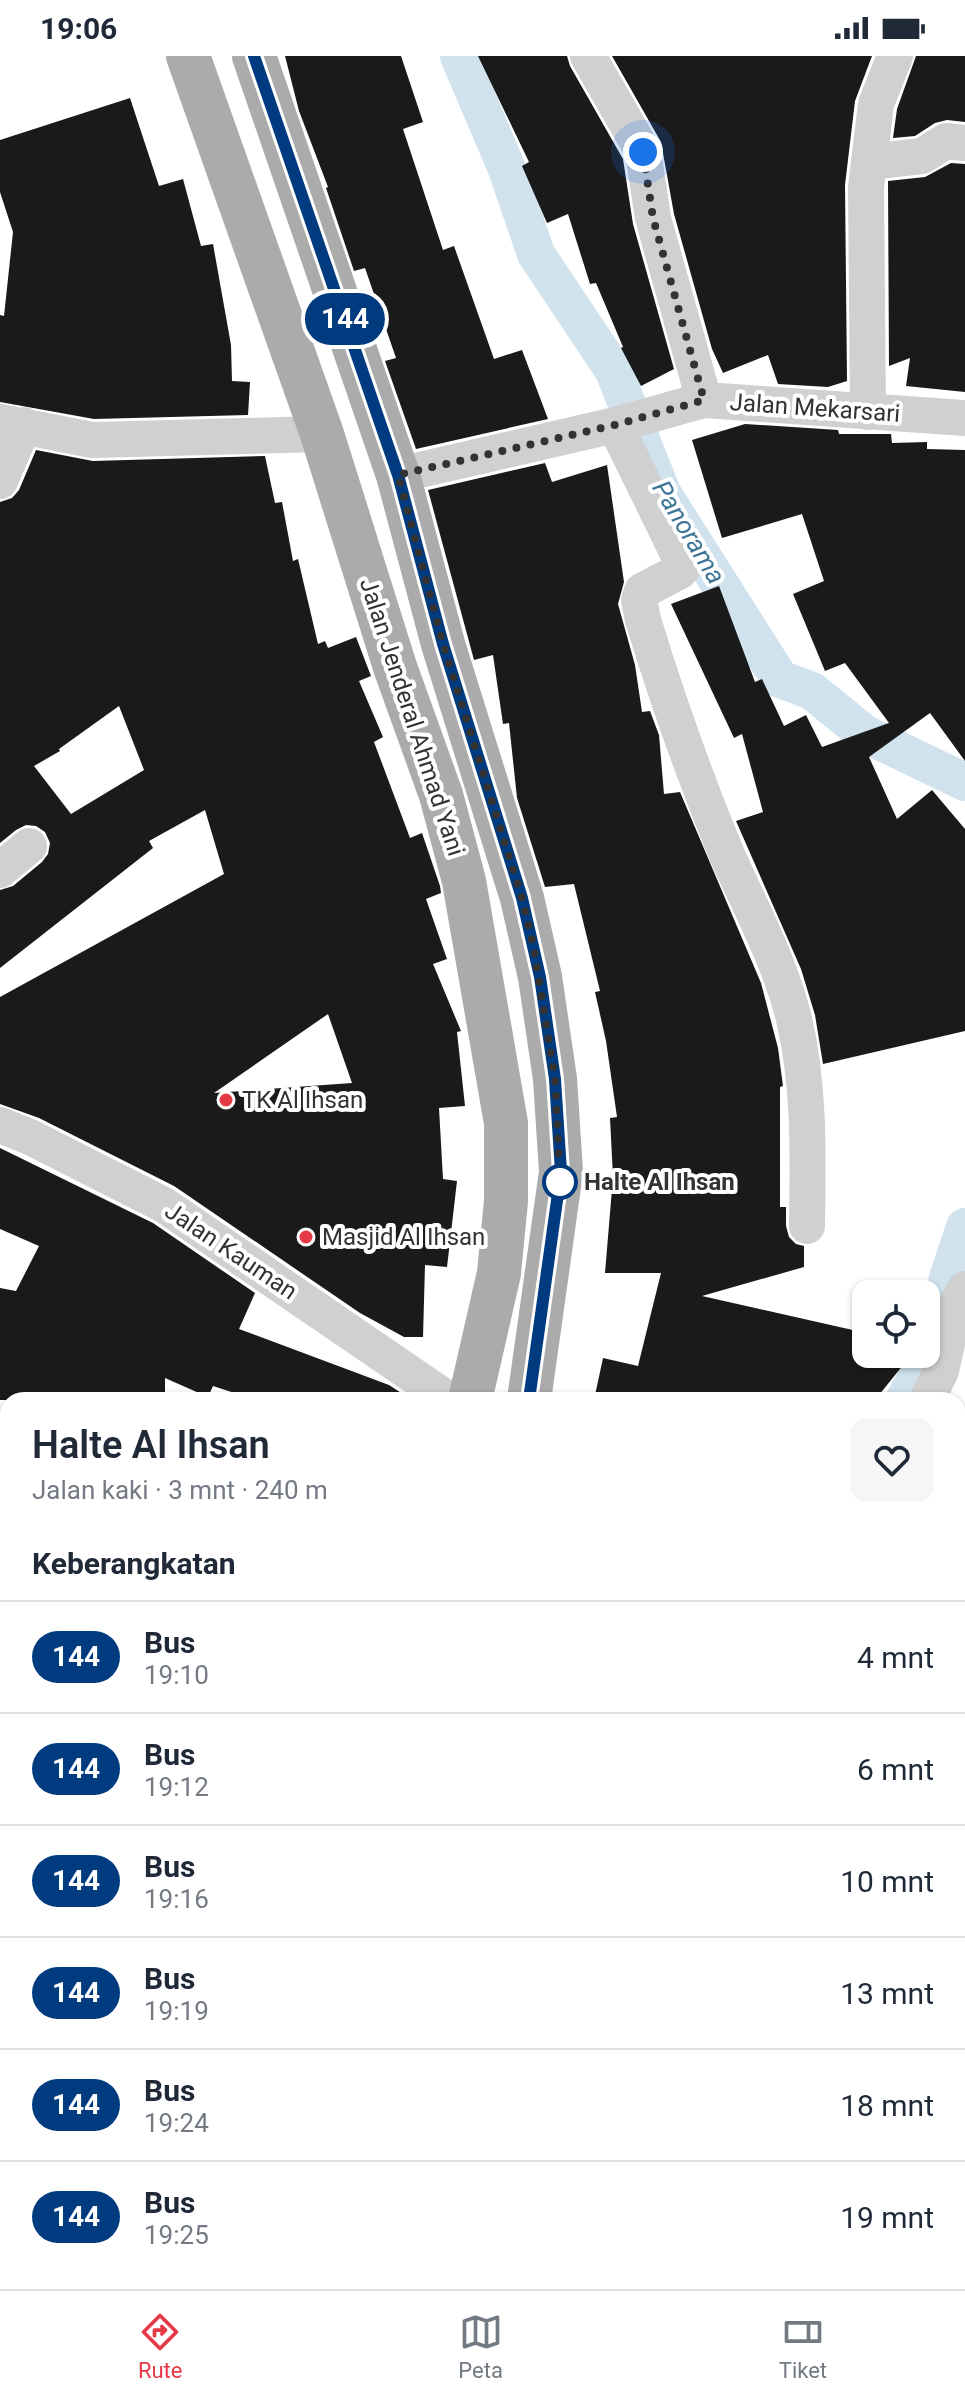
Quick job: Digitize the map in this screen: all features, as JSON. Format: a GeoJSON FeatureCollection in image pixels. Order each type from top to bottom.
{"type":"FeatureCollection","features":[{"type":"Feature","properties":{"kind":"main road","name":"Jalan Jenderal Ahmad Yani"},"geometry":{"type":"LineString","coordinates":[[188,56],[322,434],[395,667],[441,795],[464,881],[506,1123],[506,1201],[499,1273],[472,1392]]}},
{"type":"Feature","properties":{"kind":"main road","name":"Jalan Jenderal Ahmad Yani"},"geometry":{"type":"LineString","coordinates":[[254,56],[398,475],[443,644],[522,898],[540,977],[555,1079],[561,1172],[530,1392]]}},
{"type":"Feature","properties":{"kind":"street"},"geometry":{"type":"LineString","coordinates":[[588,56],[643,152],[653,218],[704,400]]}},
{"type":"Feature","properties":{"kind":"street"},"geometry":{"type":"LineString","coordinates":[[868,412],[866,187],[876,104],[895,56]]}},
{"type":"Feature","properties":{"kind":"street"},"geometry":{"type":"LineString","coordinates":[[869,162],[922,156],[946,141],[965,143]]}},
{"type":"Feature","properties":{"kind":"street","name":"Jalan Mekarsari"},"geometry":{"type":"LineString","coordinates":[[398,475],[704,400],[965,418]]}},
{"type":"Feature","properties":{"kind":"street"},"geometry":{"type":"LineString","coordinates":[[638,418],[684,566],[646,588],[640,595],[640,607],[701,793],[777,968],[794,1019],[807,1108],[807,1226]]}},
{"type":"Feature","properties":{"kind":"street"},"geometry":{"type":"LineString","coordinates":[[0,481],[12,424],[92,440],[322,434]]}},
{"type":"Feature","properties":{"kind":"street"},"geometry":{"type":"LineString","coordinates":[[0,870],[29,846]]}},
{"type":"Feature","properties":{"kind":"street","name":"Jalan Kauman"},"geometry":{"type":"LineString","coordinates":[[0,1125],[164,1205],[437,1392]]}},
{"type":"Feature","properties":{"kind":"street"},"geometry":{"type":"LineString","coordinates":[[931,1392],[941,1371],[955,1307],[965,1289]]}},
{"type":"Feature","properties":{"kind":"building"},"geometry":{"type":"Polygon","coordinates":[[[285,56],[401,56],[423,122],[403,129],[443,250],[454,246],[494,359],[522,350],[548,419],[416,449],[385,361],[396,358],[365,268],[354,271],[328,187],[299,111],[285,56]]]}},
{"type":"Feature","properties":{"kind":"building"},"geometry":{"type":"Polygon","coordinates":[[[478,56],[567,56],[623,159],[633,224],[674,369],[641,386],[621,348],[596,283],[590,284],[568,214],[547,223],[522,166],[529,162],[478,56]]]}},
{"type":"Feature","properties":{"kind":"building"},"geometry":{"type":"Polygon","coordinates":[[[612,56],[872,56],[855,101],[845,185],[847,381],[828,387],[778,384],[768,355],[723,373],[712,349],[674,214],[661,142],[612,56]]]}},
{"type":"Feature","properties":{"kind":"building"},"geometry":{"type":"Polygon","coordinates":[[[916,56],[965,56],[965,122],[947,120],[935,123],[915,136],[893,138],[897,109],[916,56]]]}},
{"type":"Feature","properties":{"kind":"building"},"geometry":{"type":"Polygon","coordinates":[[[130,98],[159,186],[183,179],[201,246],[213,244],[231,345],[232,381],[250,382],[248,415],[94,419],[0,402],[0,315],[4,316],[13,232],[0,192],[0,140],[130,98]]]}},
{"type":"Feature","properties":{"kind":"building"},"geometry":{"type":"Polygon","coordinates":[[[951,163],[965,164],[965,392],[906,386],[910,358],[889,366],[888,181],[925,177],[951,163]]]}},
{"type":"Feature","properties":{"kind":"building"},"geometry":{"type":"Polygon","coordinates":[[[745,424],[838,430],[839,434],[891,434],[892,443],[927,442],[927,449],[965,450],[965,761],[930,713],[869,757],[897,819],[932,790],[965,829],[965,1031],[823,1064],[815,1015],[801,969],[736,821],[763,812],[742,734],[734,738],[671,604],[719,586],[755,682],[762,679],[784,726],[806,715],[822,747],[889,723],[845,663],[825,671],[793,594],[824,581],[802,514],[722,538],[692,440],[745,424]]]}},
{"type":"Feature","properties":{"kind":"building"},"geometry":{"type":"Polygon","coordinates":[[[36,450],[93,461],[265,456],[275,503],[282,502],[293,561],[298,559],[318,644],[325,641],[328,648],[356,637],[371,676],[359,681],[383,737],[374,742],[410,838],[422,833],[440,886],[441,893],[426,899],[447,959],[433,964],[461,1031],[457,1032],[465,1106],[439,1108],[443,1179],[457,1181],[447,1267],[425,1265],[423,1337],[404,1337],[360,1313],[174,1186],[39,1118],[0,1104],[0,997],[224,874],[205,810],[149,841],[153,848],[0,968],[0,890],[13,886],[42,862],[48,854],[50,843],[45,832],[36,826],[26,825],[0,843],[0,502],[12,498],[19,490],[36,450]],[[119,706],[60,751],[34,766],[71,814],[144,770],[119,706]],[[328,1014],[214,1093],[352,1083],[328,1014]]]}},
{"type":"Feature","properties":{"kind":"building"},"geometry":{"type":"Polygon","coordinates":[[[545,463],[552,482],[607,465],[624,582],[618,604],[635,665],[642,712],[650,711],[659,735],[664,794],[680,792],[761,983],[778,1048],[783,1086],[780,1087],[780,1207],[786,1207],[789,1237],[796,1244],[804,1246],[804,1267],[702,1296],[852,1330],[852,1368],[901,1368],[881,1392],[596,1392],[603,1358],[638,1366],[661,1273],[605,1273],[613,1177],[610,1118],[617,1117],[595,992],[600,991],[574,884],[545,887],[517,798],[509,723],[503,724],[493,655],[474,660],[428,490],[545,463]]]}},
{"type":"Feature","properties":{"kind":"building"},"geometry":{"type":"Polygon","coordinates":[[[0,1148],[153,1223],[255,1293],[239,1329],[389,1385],[400,1392],[231,1392],[213,1386],[210,1392],[197,1392],[165,1378],[165,1392],[0,1392],[0,1288],[16,1291],[39,1246],[0,1229],[0,1148]]]}},
{"type":"Feature","properties":{"kind":"waterway","name":"Panorama"},"geometry":{"type":"LineString","coordinates":[[459,56],[507,169],[536,254],[614,371],[662,493],[780,679],[812,691],[865,734],[965,782]]}},
{"type":"Feature","properties":{"kind":"waterway","name":"Panorama"},"geometry":{"type":"LineString","coordinates":[[909,1392],[926,1361],[965,1227]]}},
{"type":"Feature","properties":{"kind":"bus line","name":"144"},"geometry":{"type":"LineString","coordinates":[[254,56],[398,475],[443,644],[522,898],[540,977],[555,1079],[561,1172],[530,1392]]}},
{"type":"Feature","properties":{"kind":"place","name":"TK Al Ihsan"},"geometry":{"type":"Point","coordinates":[226,1100]}},
{"type":"Feature","properties":{"kind":"place","name":"Halte Al Ihsan"},"geometry":{"type":"Point","coordinates":[560,1182]}},
{"type":"Feature","properties":{"kind":"place","name":"Masjid Al Ihsan"},"geometry":{"type":"Point","coordinates":[306,1237]}},
{"type":"Feature","properties":{"kind":"route"},"geometry":{"type":"LineString","coordinates":[[560,1182],[555,1079],[533,944],[522,898],[443,644],[398,475],[615,425],[704,400],[653,218],[643,152]]}}]}
